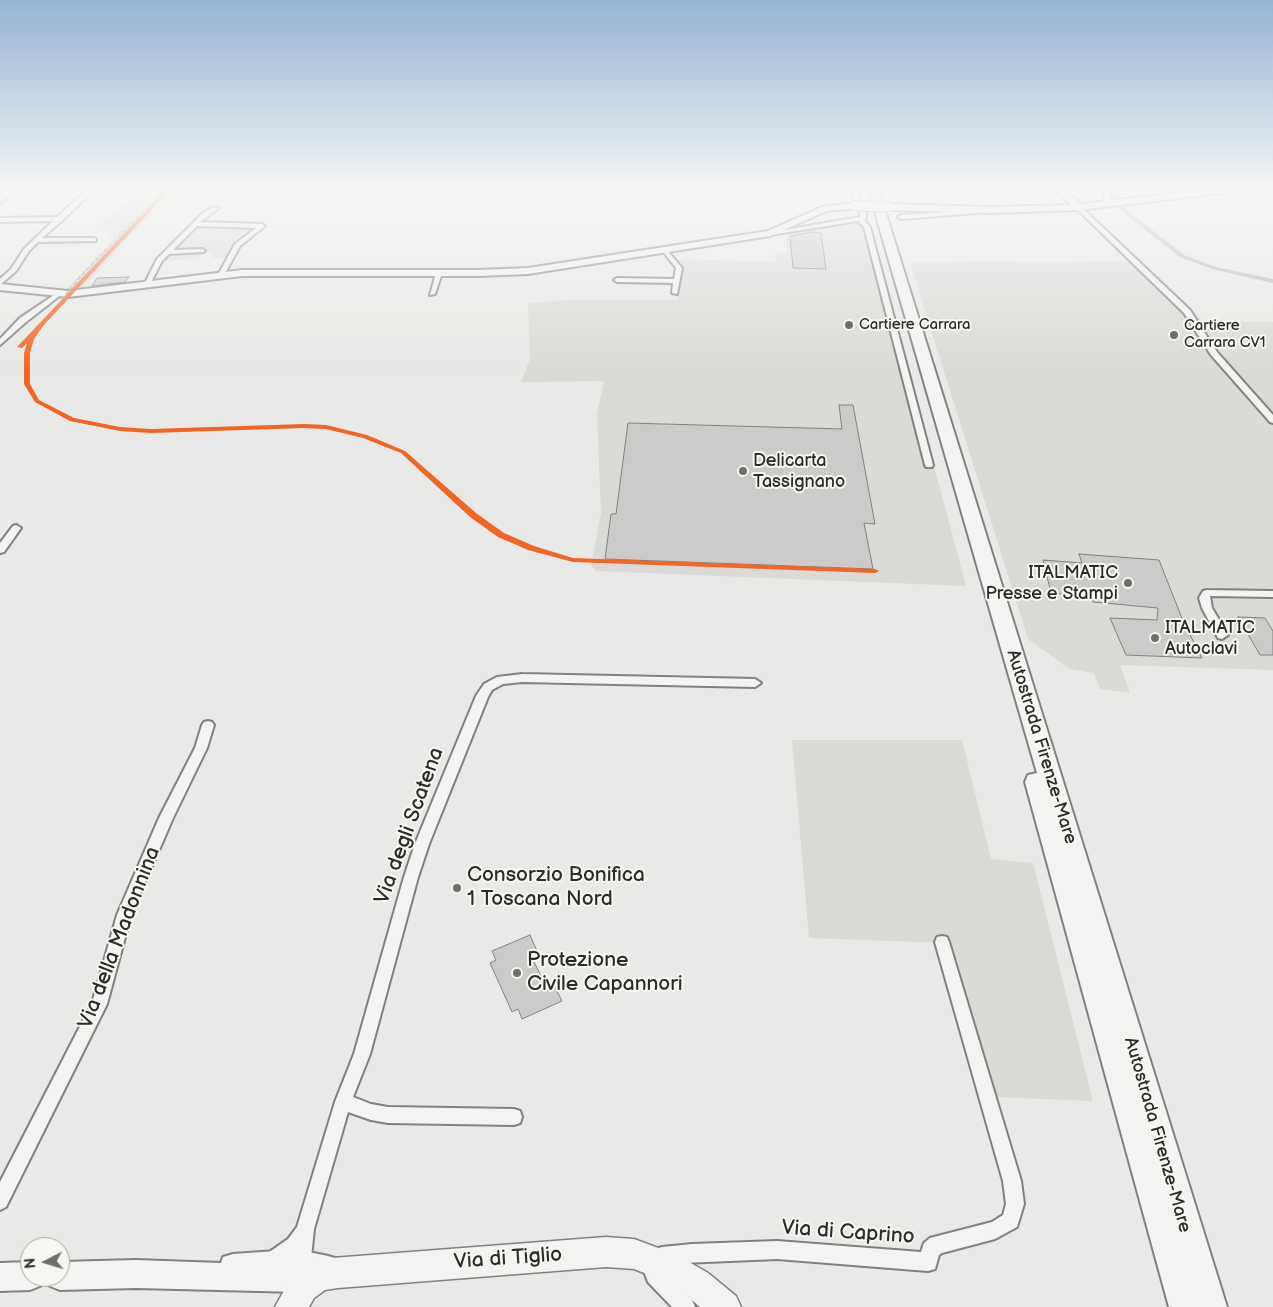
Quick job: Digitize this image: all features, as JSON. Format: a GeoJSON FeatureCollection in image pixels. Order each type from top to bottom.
{"type":"FeatureCollection","features":[{"type":"Feature","properties":{"kind":"highway","name":"Autostrada Firenze-Mare"},"geometry":{"type":"LineString","coordinates":[[876,249],[1187,1307]]}},
{"type":"Feature","properties":{"kind":"highway","name":"Autostrada Firenze-Mare"},"geometry":{"type":"LineString","coordinates":[[891,249],[1209,1307]]}},
{"type":"Feature","properties":{"kind":"main road","name":"Via di Tiglio"},"geometry":{"type":"LineString","coordinates":[[297,1280],[606,1252],[634,1254],[648,1258],[683,1275],[725,1307]]}},
{"type":"Feature","properties":{"kind":"street"},"geometry":{"type":"LineString","coordinates":[[0,285],[14,270],[21,255],[27,249]]}},
{"type":"Feature","properties":{"kind":"street"},"geometry":{"type":"LineString","coordinates":[[147,285],[154,267],[170,249]]}},
{"type":"Feature","properties":{"kind":"street"},"geometry":{"type":"LineString","coordinates":[[221,275],[235,249]]}},
{"type":"Feature","properties":{"kind":"street"},"geometry":{"type":"LineString","coordinates":[[0,285],[60,294],[80,294],[221,275],[271,272],[504,272],[546,269],[671,249]]}},
{"type":"Feature","properties":{"kind":"street"},"geometry":{"type":"LineString","coordinates":[[873,249],[929,466]]}},
{"type":"Feature","properties":{"kind":"street"},"geometry":{"type":"LineString","coordinates":[[1122,249],[1187,312],[1214,353],[1269,412],[1273,420]]}},
{"type":"Feature","properties":{"kind":"street"},"geometry":{"type":"LineString","coordinates":[[665,250],[679,267],[675,293]]}},
{"type":"Feature","properties":{"kind":"street"},"geometry":{"type":"LineString","coordinates":[[167,252],[202,251]]}},
{"type":"Feature","properties":{"kind":"street"},"geometry":{"type":"LineString","coordinates":[[432,294],[439,273]]}},
{"type":"Feature","properties":{"kind":"street"},"geometry":{"type":"LineString","coordinates":[[617,280],[676,281]]}},
{"type":"Feature","properties":{"kind":"street"},"geometry":{"type":"LineString","coordinates":[[0,343],[23,320],[60,294]]}},
{"type":"Feature","properties":{"kind":"street"},"geometry":{"type":"LineString","coordinates":[[0,550],[16,528]]}},
{"type":"Feature","properties":{"kind":"street"},"geometry":{"type":"LineString","coordinates":[[1222,635],[1207,608],[1204,598],[1207,593],[1273,594]]}},
{"type":"Feature","properties":{"kind":"street","name":"Via degli Scatena"},"geometry":{"type":"LineString","coordinates":[[297,1280],[305,1229],[343,1102],[362,1054],[422,844],[482,696],[488,687],[501,680],[522,678],[755,683]]}},
{"type":"Feature","properties":{"kind":"street","name":"Via della Madonnina"},"geometry":{"type":"LineString","coordinates":[[0,1201],[99,1004],[124,915],[166,818],[201,748],[208,725]]}},
{"type":"Feature","properties":{"kind":"street","name":"Via di Caprino"},"geometry":{"type":"LineString","coordinates":[[648,1258],[692,1253],[776,1250],[928,1262],[931,1250],[937,1245],[995,1230],[1011,1222],[1015,1204],[1012,1181],[942,942]]}},
{"type":"Feature","properties":{"kind":"street"},"geometry":{"type":"LineString","coordinates":[[343,1102],[371,1112],[388,1114],[514,1117]]}},
{"type":"Feature","properties":{"kind":"street"},"geometry":{"type":"LineString","coordinates":[[70,1276],[136,1274],[297,1280],[294,1246],[305,1229]]}},
{"type":"Feature","properties":{"kind":"street"},"geometry":{"type":"LineString","coordinates":[[648,1258],[655,1275],[685,1307]]}},
{"type":"Feature","properties":{"kind":"street"},"geometry":{"type":"LineString","coordinates":[[0,1277],[20,1276]]}},
{"type":"Feature","properties":{"kind":"shaded area"},"geometry":{"type":"Polygon","coordinates":[[[104,249],[119,249],[80,291],[64,292],[104,249]]]}},
{"type":"Feature","properties":{"kind":"shaded area"},"geometry":{"type":"Polygon","coordinates":[[[178,249],[233,249],[229,257],[211,258],[214,252],[203,252],[198,259],[162,261],[169,253],[178,249]]]}},
{"type":"Feature","properties":{"kind":"shaded area"},"geometry":{"type":"Polygon","coordinates":[[[787,249],[876,249],[966,586],[596,571],[591,565],[601,513],[597,414],[604,381],[521,382],[530,359],[528,303],[567,300],[678,300],[682,265],[677,259],[776,262],[775,253],[787,253],[787,249]]]}},
{"type":"Feature","properties":{"kind":"shaded area"},"geometry":{"type":"Polygon","coordinates":[[[1017,261],[1020,263],[1139,261],[1203,321],[1273,322],[1273,670],[1120,665],[1130,693],[1100,689],[1094,673],[1070,669],[1028,639],[910,263],[1017,261]]]}},
{"type":"Feature","properties":{"kind":"shaded area"},"geometry":{"type":"Polygon","coordinates":[[[792,740],[962,740],[991,859],[1033,863],[1093,1101],[995,1097],[947,943],[809,938],[792,740]]]}},
{"type":"Feature","properties":{"kind":"building"},"geometry":{"type":"Polygon","coordinates":[[[791,249],[823,249],[826,269],[793,268],[791,249]]]}},
{"type":"Feature","properties":{"kind":"building"},"geometry":{"type":"Polygon","coordinates":[[[129,277],[125,282],[92,286],[97,278],[129,277]]]}},
{"type":"Feature","properties":{"kind":"building","name":"Delicarta Tassignano"},"geometry":{"type":"Polygon","coordinates":[[[839,405],[853,405],[875,524],[864,523],[873,569],[605,559],[611,514],[616,514],[628,423],[842,429],[839,405]]]}},
{"type":"Feature","properties":{"kind":"building"},"geometry":{"type":"Polygon","coordinates":[[[1079,554],[1159,560],[1183,621],[1202,658],[1126,655],[1110,618],[1157,620],[1158,608],[1093,602],[1092,596],[1051,593],[1043,560],[1082,563],[1079,554]]]}},
{"type":"Feature","properties":{"kind":"building"},"geometry":{"type":"Polygon","coordinates":[[[1238,617],[1265,618],[1273,631],[1273,655],[1260,655],[1238,617]]]}},
{"type":"Feature","properties":{"kind":"building","name":"Protezione Civile Capannori"},"geometry":{"type":"Polygon","coordinates":[[[530,935],[537,951],[530,954],[547,988],[554,985],[562,1001],[522,1019],[518,1009],[512,1012],[490,963],[496,960],[492,951],[530,935]]]}},
{"type":"Feature","properties":{"kind":"waterway"},"geometry":{"type":"LineString","coordinates":[[1173,249],[1182,256],[1214,268],[1273,281]]}},
{"type":"Feature","properties":{"kind":"railway"},"geometry":{"type":"LineString","coordinates":[[54,311],[79,278],[107,249]]}},
{"type":"Feature","properties":{"kind":"railway"},"geometry":{"type":"LineString","coordinates":[[40,326],[31,339],[27,353],[27,384],[37,401],[72,420],[120,429],[151,431],[304,426],[326,427],[365,436],[403,452],[438,483]]}},
{"type":"Feature","properties":{"kind":"railway"},"geometry":{"type":"LineString","coordinates":[[436,482],[473,515],[501,535],[531,548],[573,560],[875,571]]}},
{"type":"Feature","properties":{"kind":"transit line"},"geometry":{"type":"LineString","coordinates":[[20,347],[112,249]]}},
{"type":"Feature","properties":{"kind":"transit line"},"geometry":{"type":"LineString","coordinates":[[40,326],[31,339],[27,353],[27,384],[37,401],[72,420],[120,429],[151,431],[304,426],[326,427],[365,436],[403,452],[473,515],[501,535],[531,548],[573,560],[875,571]]}},
{"type":"Feature","properties":{"kind":"place","name":"Cartiere Carrara"},"geometry":{"type":"Point","coordinates":[849,325]}},
{"type":"Feature","properties":{"kind":"place","name":"Cartiere Carrara CV1"},"geometry":{"type":"Point","coordinates":[1174,335]}},
{"type":"Feature","properties":{"kind":"place","name":"Delicarta Tassignano"},"geometry":{"type":"Point","coordinates":[743,471]}},
{"type":"Feature","properties":{"kind":"place","name":"ITALMATIC Presse e Stampi"},"geometry":{"type":"Point","coordinates":[1128,583]}},
{"type":"Feature","properties":{"kind":"place","name":"ITALMATIC Autoclavi"},"geometry":{"type":"Point","coordinates":[1155,638]}},
{"type":"Feature","properties":{"kind":"place","name":"Consorzio Bonifica 1 Toscana Nord"},"geometry":{"type":"Point","coordinates":[457,888]}},
{"type":"Feature","properties":{"kind":"place","name":"Protezione Civile Capannori"},"geometry":{"type":"Point","coordinates":[517,973]}}]}
